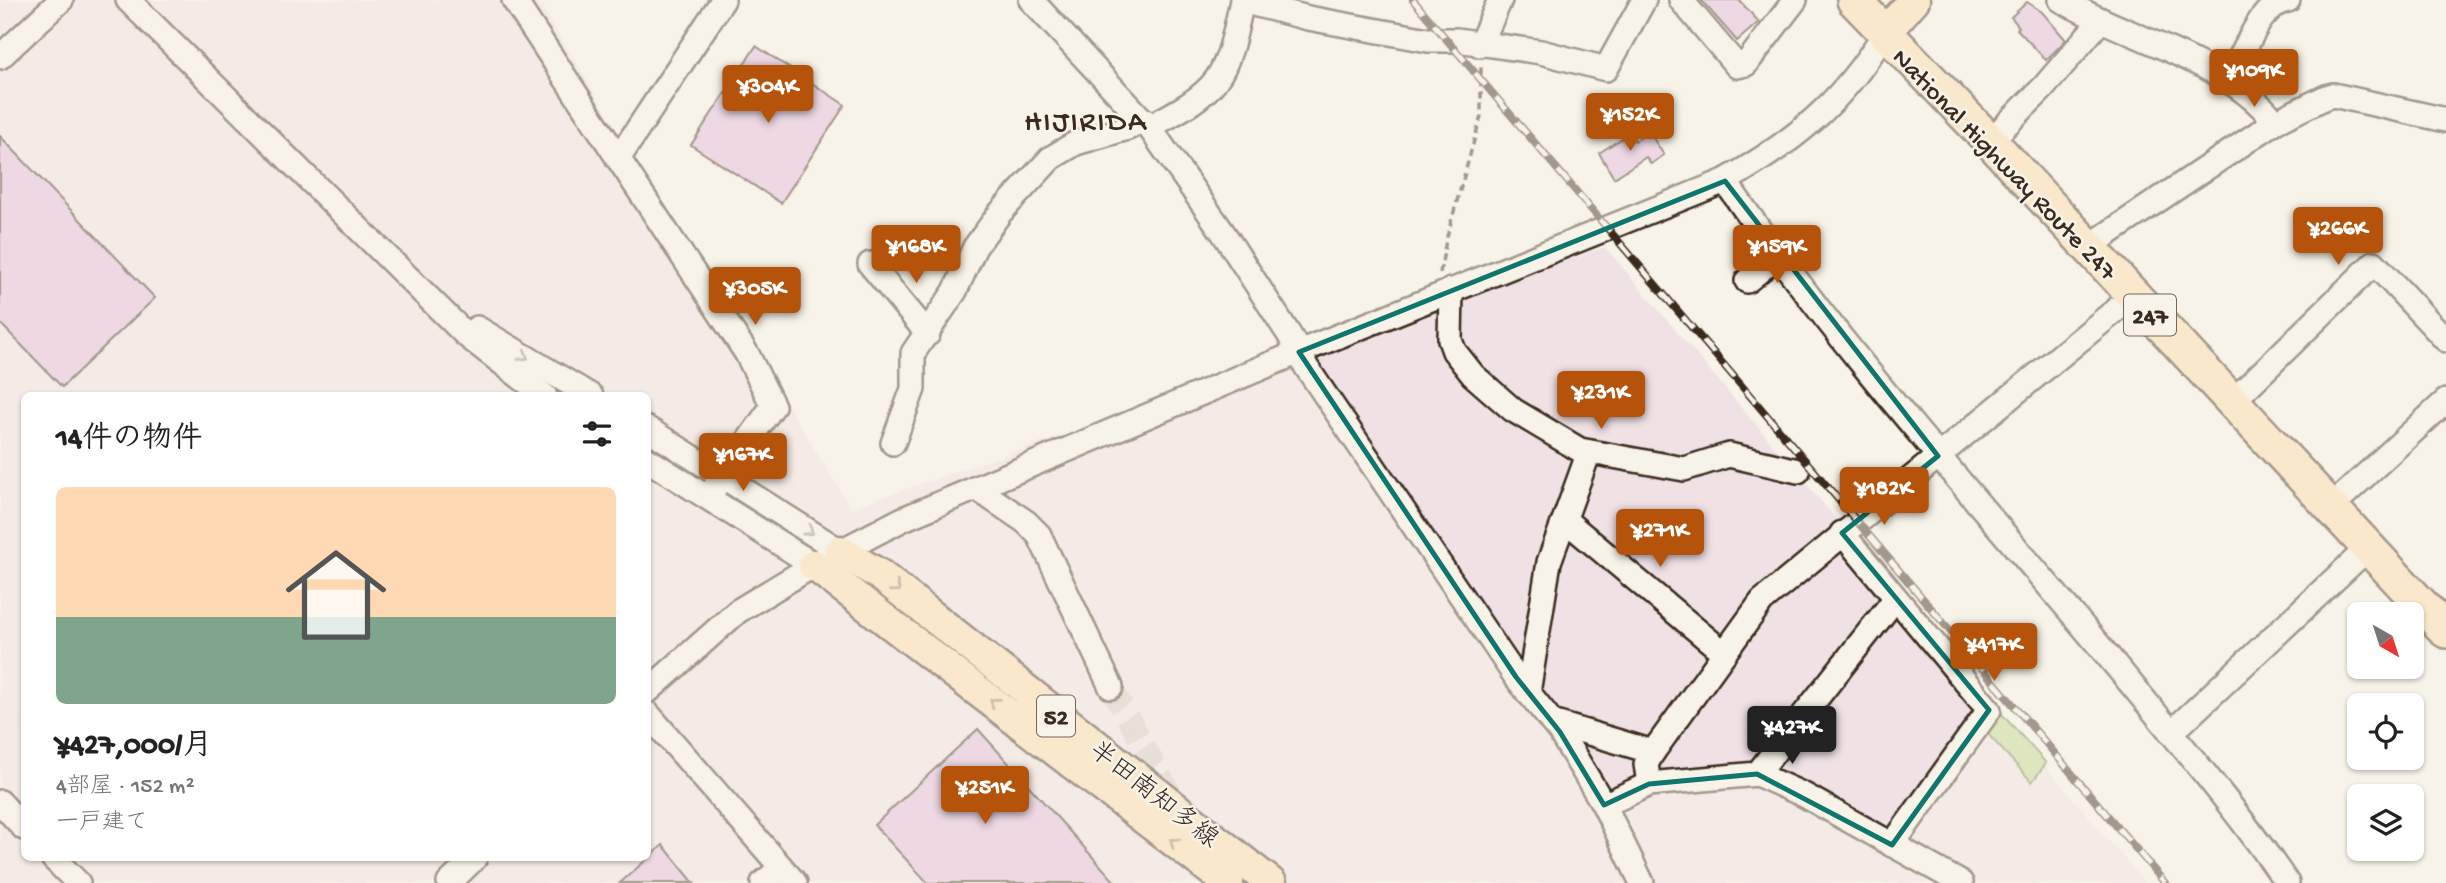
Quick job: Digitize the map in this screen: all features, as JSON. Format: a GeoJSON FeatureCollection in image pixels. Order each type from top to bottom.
{"type":"FeatureCollection","features":[{"type":"Feature","properties":{"kind":"highway","name":"National Highway Route 247"},"geometry":{"type":"LineString","coordinates":[[1854,0],[1990,141],[2446,631]]}},
{"type":"Feature","properties":{"kind":"main road"},"geometry":{"type":"LineString","coordinates":[[1884,34],[1914,0]]}},
{"type":"Feature","properties":{"kind":"main road","name":"半田南知多線"},"geometry":{"type":"LineString","coordinates":[[827,558],[1228,883]]}},
{"type":"Feature","properties":{"kind":"main road","name":"半田南知多線"},"geometry":{"type":"LineString","coordinates":[[827,558],[880,575],[1271,883]]}},
{"type":"Feature","properties":{"kind":"street"},"geometry":{"type":"LineString","coordinates":[[0,57],[61,0]]}},
{"type":"Feature","properties":{"kind":"street"},"geometry":{"type":"LineString","coordinates":[[128,0],[467,336],[540,392]]}},
{"type":"Feature","properties":{"kind":"street"},"geometry":{"type":"LineString","coordinates":[[514,0],[747,354],[773,406],[708,497]]}},
{"type":"Feature","properties":{"kind":"street"},"geometry":{"type":"LineString","coordinates":[[1031,0],[1147,123],[1224,234],[1298,352],[1528,692],[1552,722],[1604,805],[1642,883]]}},
{"type":"Feature","properties":{"kind":"street"},"geometry":{"type":"LineString","coordinates":[[893,443],[914,389],[913,353],[955,291],[975,247],[1030,178],[1051,158],[1076,143],[1147,123],[1189,107],[1220,77],[1242,0],[1308,18],[1428,40],[1457,40],[1541,52],[1606,69],[1641,2]]}},
{"type":"Feature","properties":{"kind":"street"},"geometry":{"type":"LineString","coordinates":[[1480,45],[1500,0]]}},
{"type":"Feature","properties":{"kind":"street"},"geometry":{"type":"LineString","coordinates":[[1681,0],[1737,66],[1746,64],[1795,0]]}},
{"type":"Feature","properties":{"kind":"street"},"geometry":{"type":"LineString","coordinates":[[2061,0],[2228,80],[2264,108],[2275,122]]}},
{"type":"Feature","properties":{"kind":"street"},"geometry":{"type":"LineString","coordinates":[[2228,80],[2261,17],[2279,1],[2288,0]]}},
{"type":"Feature","properties":{"kind":"street"},"geometry":{"type":"LineString","coordinates":[[618,159],[717,2]]}},
{"type":"Feature","properties":{"kind":"street"},"geometry":{"type":"LineString","coordinates":[[1990,141],[2043,88],[2101,20]]}},
{"type":"Feature","properties":{"kind":"street"},"geometry":{"type":"LineString","coordinates":[[651,688],[738,611],[827,558],[976,488],[1298,352],[1445,283],[1725,181],[1780,149],[1827,108],[1861,72],[1884,34]]}},
{"type":"Feature","properties":{"kind":"street"},"geometry":{"type":"LineString","coordinates":[[2088,247],[2275,122],[2333,95],[2445,119]]}},
{"type":"Feature","properties":{"kind":"street"},"geometry":{"type":"LineString","coordinates":[[1725,181],[1779,255],[1938,456],[2250,828],[2287,883]]}},
{"type":"Feature","properties":{"kind":"street"},"geometry":{"type":"LineString","coordinates":[[372,242],[475,327],[584,392]]}},
{"type":"Feature","properties":{"kind":"street"},"geometry":{"type":"LineString","coordinates":[[1747,281],[1779,255]]}},
{"type":"Feature","properties":{"kind":"street"},"geometry":{"type":"LineString","coordinates":[[2233,401],[2374,263],[2446,340]]}},
{"type":"Feature","properties":{"kind":"street"},"geometry":{"type":"LineString","coordinates":[[870,264],[928,334]]}},
{"type":"Feature","properties":{"kind":"street"},"geometry":{"type":"LineString","coordinates":[[1445,283],[1450,340],[1454,351],[1473,375],[1514,410],[1580,450],[1684,469],[1729,455],[1798,471]]}},
{"type":"Feature","properties":{"kind":"street"},"geometry":{"type":"LineString","coordinates":[[1649,785],[1646,764],[1653,752],[1762,601],[2133,296]]}},
{"type":"Feature","properties":{"kind":"street"},"geometry":{"type":"LineString","coordinates":[[2331,508],[2446,401]]}},
{"type":"Feature","properties":{"kind":"street"},"geometry":{"type":"LineString","coordinates":[[651,431],[723,474],[827,558]]}},
{"type":"Feature","properties":{"kind":"street"},"geometry":{"type":"LineString","coordinates":[[1528,692],[1549,562],[1589,452]]}},
{"type":"Feature","properties":{"kind":"street"},"geometry":{"type":"LineString","coordinates":[[651,462],[708,497],[827,558]]}},
{"type":"Feature","properties":{"kind":"street"},"geometry":{"type":"LineString","coordinates":[[976,488],[1026,522],[1039,535],[1111,687]]}},
{"type":"Feature","properties":{"kind":"street"},"geometry":{"type":"LineString","coordinates":[[1565,520],[1724,653]]}},
{"type":"Feature","properties":{"kind":"street"},"geometry":{"type":"LineString","coordinates":[[1842,533],[1989,710],[1892,845]]}},
{"type":"Feature","properties":{"kind":"street"},"geometry":{"type":"LineString","coordinates":[[2171,733],[2368,548]]}},
{"type":"Feature","properties":{"kind":"street"},"geometry":{"type":"LineString","coordinates":[[1757,774],[1895,599]]}},
{"type":"Feature","properties":{"kind":"street"},"geometry":{"type":"LineString","coordinates":[[651,717],[788,875],[763,883]]}},
{"type":"Feature","properties":{"kind":"street"},"geometry":{"type":"LineString","coordinates":[[1552,722],[1653,752]]}},
{"type":"Feature","properties":{"kind":"street"},"geometry":{"type":"LineString","coordinates":[[1604,805],[1649,785],[1757,774],[1804,795],[1961,883]]}},
{"type":"Feature","properties":{"kind":"street"},"geometry":{"type":"LineString","coordinates":[[0,802],[21,825]]}},
{"type":"Feature","properties":{"kind":"street"},"geometry":{"type":"LineString","coordinates":[[56,861],[78,883]]}},
{"type":"Feature","properties":{"kind":"street"},"geometry":{"type":"LineString","coordinates":[[449,883],[472,861]]}},
{"type":"Feature","properties":{"kind":"path"},"geometry":{"type":"LineString","coordinates":[[1445,283],[1446,240],[1481,116],[1480,45]]}},
{"type":"Feature","properties":{"kind":"highlighted area"},"geometry":{"type":"Polygon","coordinates":[[[1725,181],[1938,456],[1842,533],[1989,710],[1892,845],[1757,774],[1649,784],[1604,805],[1560,732],[1516,677],[1299,352],[1725,181]]]}},
{"type":"Feature","properties":{"kind":"shaded area"},"geometry":{"type":"Polygon","coordinates":[[[0,0],[537,0],[851,508],[1605,247],[2145,883],[0,883],[0,0]]]}},
{"type":"Feature","properties":{"kind":"green space"},"geometry":{"type":"Polygon","coordinates":[[[2000,712],[2046,763],[2032,782],[1985,731],[2000,712]]]}},
{"type":"Feature","properties":{"kind":"building"},"geometry":{"type":"Polygon","coordinates":[[[1701,0],[1739,0],[1759,22],[1737,41],[1701,0]]]}},
{"type":"Feature","properties":{"kind":"building"},"geometry":{"type":"Polygon","coordinates":[[[2027,2],[2042,12],[2066,40],[2046,60],[2017,29],[2019,27],[2011,17],[2027,2]]]}},
{"type":"Feature","properties":{"kind":"building"},"geometry":{"type":"Polygon","coordinates":[[[756,46],[845,105],[781,203],[691,145],[756,46]]]}},
{"type":"Feature","properties":{"kind":"building"},"geometry":{"type":"Polygon","coordinates":[[[1649,132],[1664,155],[1651,164],[1646,157],[1614,178],[1599,153],[1630,133],[1635,141],[1649,132]]]}},
{"type":"Feature","properties":{"kind":"building"},"geometry":{"type":"Polygon","coordinates":[[[0,136],[155,298],[62,387],[0,323],[0,136]]]}},
{"type":"Feature","properties":{"kind":"building"},"geometry":{"type":"Polygon","coordinates":[[[978,729],[1116,883],[928,883],[874,825],[978,729]]]}},
{"type":"Feature","properties":{"kind":"building"},"geometry":{"type":"Polygon","coordinates":[[[663,845],[694,883],[620,883],[645,861],[651,861],[651,856],[663,845]]]}},
{"type":"Feature","properties":{"kind":"tunnel"},"geometry":{"type":"LineString","coordinates":[[1111,687],[1177,806]]}},
{"type":"Feature","properties":{"kind":"railway"},"geometry":{"type":"LineString","coordinates":[[1413,0],[2165,883]]}},
{"type":"Feature","properties":{"kind":"district","name":"HIJIRIDA"},"geometry":{"type":"Point","coordinates":[1086,120]}}]}
